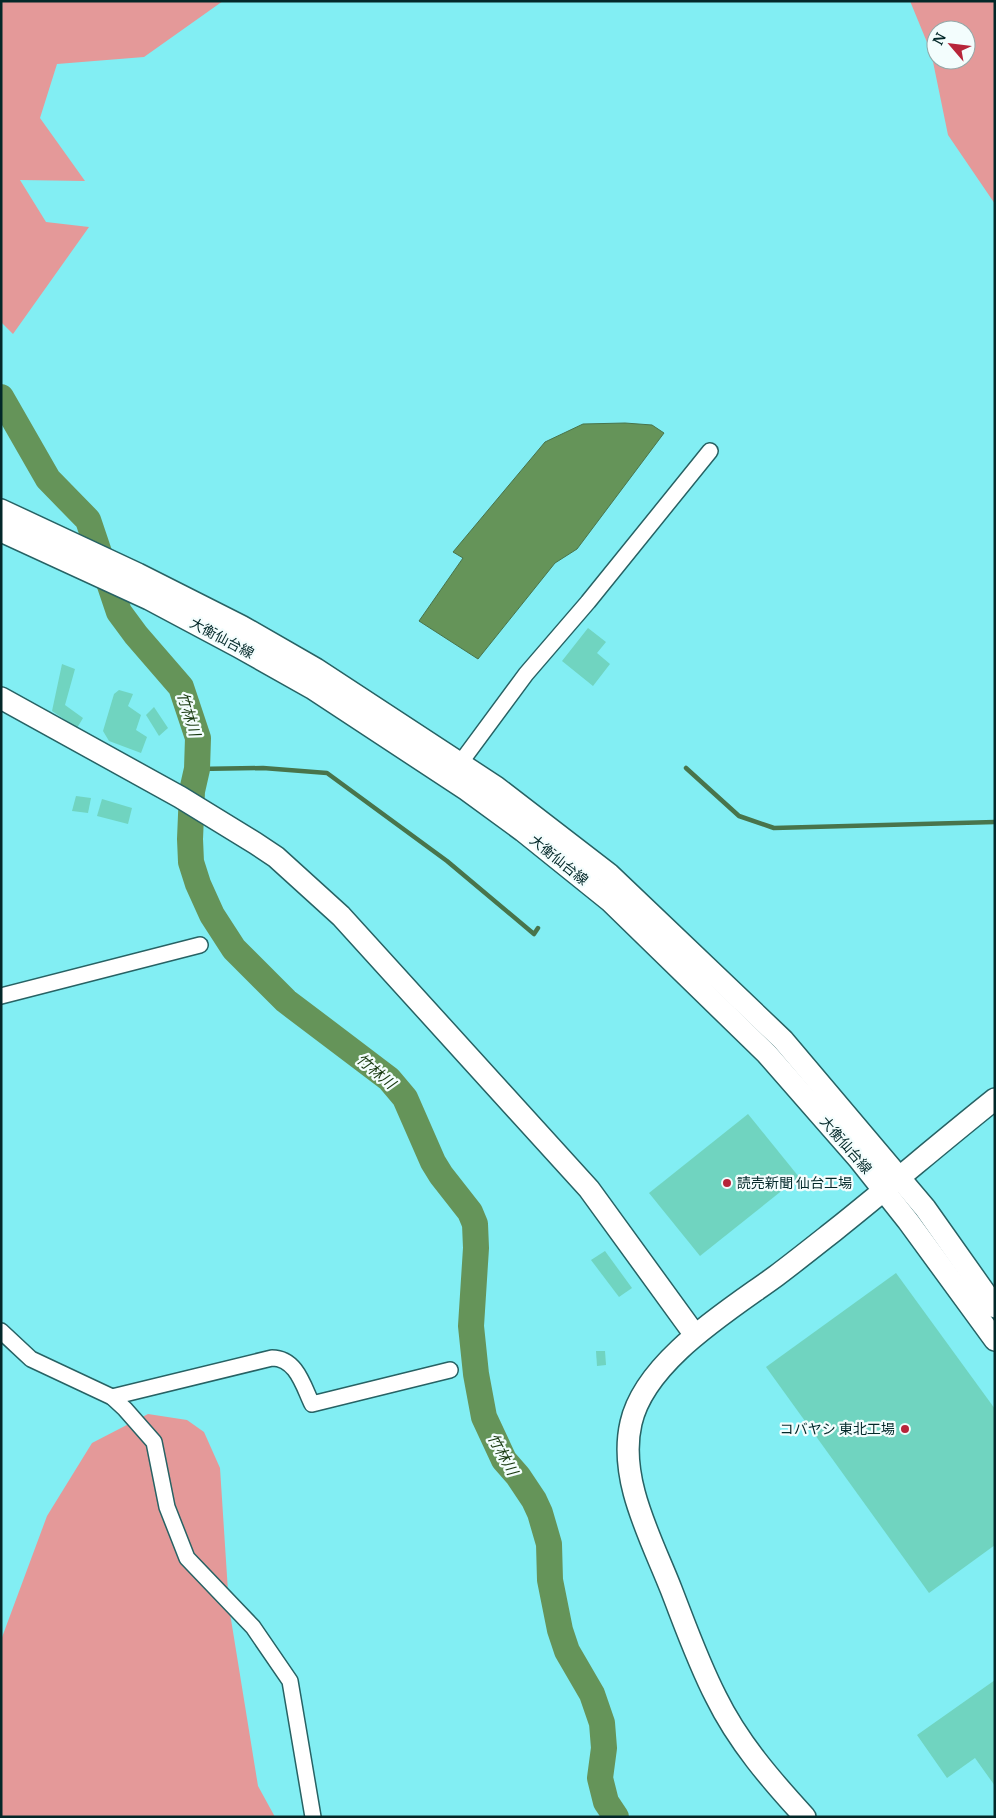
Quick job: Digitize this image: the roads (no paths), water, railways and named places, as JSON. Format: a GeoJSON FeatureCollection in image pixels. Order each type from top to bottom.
{"type":"FeatureCollection","features":[{"type":"Feature","properties":{"kind":"main road","name":"大衡仙台線"},"geometry":{"type":"LineString","coordinates":[[1,510],[138,574],[241,626],[316,669],[461,762],[609,874],[662,922],[783,1040],[892,1184],[908,1221],[995,1340]]}},
{"type":"Feature","properties":{"kind":"main road","name":"大衡仙台線"},"geometry":{"type":"LineString","coordinates":[[1,530],[149,599],[312,688],[467,790],[523,831],[610,901],[767,1054],[892,1184],[925,1208],[995,1307]]}},
{"type":"Feature","properties":{"kind":"main road"},"geometry":{"type":"LineString","coordinates":[[1,698],[210,815],[276,857],[341,916],[589,1189],[695,1335]]}},
{"type":"Feature","properties":{"kind":"main road"},"geometry":{"type":"LineString","coordinates":[[804,1817],[764,1771],[736,1732],[716,1697],[693,1645],[637,1502],[628,1466],[631,1422],[648,1385],[695,1335],[783,1271],[995,1099]]}},
{"type":"Feature","properties":{"kind":"street"},"geometry":{"type":"LineString","coordinates":[[461,762],[526,674],[588,602],[710,451]]}},
{"type":"Feature","properties":{"kind":"street"},"geometry":{"type":"LineString","coordinates":[[1,996],[200,945]]}},
{"type":"Feature","properties":{"kind":"street"},"geometry":{"type":"LineString","coordinates":[[1,1331],[31,1359],[112,1397],[154,1442],[167,1506],[187,1558],[253,1627],[290,1681],[313,1817]]}},
{"type":"Feature","properties":{"kind":"street"},"geometry":{"type":"LineString","coordinates":[[112,1397],[272,1358],[288,1362],[299,1376],[312,1404],[450,1370]]}},
{"type":"Feature","properties":{"kind":"waterway","name":"竹林川"},"geometry":{"type":"LineString","coordinates":[[1,397],[48,479],[88,520],[119,612],[136,635],[181,687],[198,738],[197,769],[192,791],[191,862],[198,884],[212,915],[234,949],[286,1001],[389,1079],[405,1098],[433,1162],[470,1212],[475,1224],[476,1248],[471,1326],[476,1374],[484,1417],[504,1460],[518,1476],[540,1513],[549,1544],[550,1580],[560,1630],[567,1651],[592,1694],[602,1723],[604,1748],[600,1778],[606,1802],[616,1817]]}},
{"type":"Feature","properties":{"kind":"waterway"},"geometry":{"type":"LineString","coordinates":[[197,769],[263,768],[327,773],[447,861],[534,934],[538,928]]}},
{"type":"Feature","properties":{"kind":"waterway"},"geometry":{"type":"LineString","coordinates":[[686,768],[739,816],[774,828],[995,822]]}},
{"type":"Feature","properties":{"kind":"place","name":"読売新聞 仙台工場"},"geometry":{"type":"Point","coordinates":[727,1183]}},
{"type":"Feature","properties":{"kind":"place","name":"コバヤシ 東北工場"},"geometry":{"type":"Point","coordinates":[905,1429]}}]}
